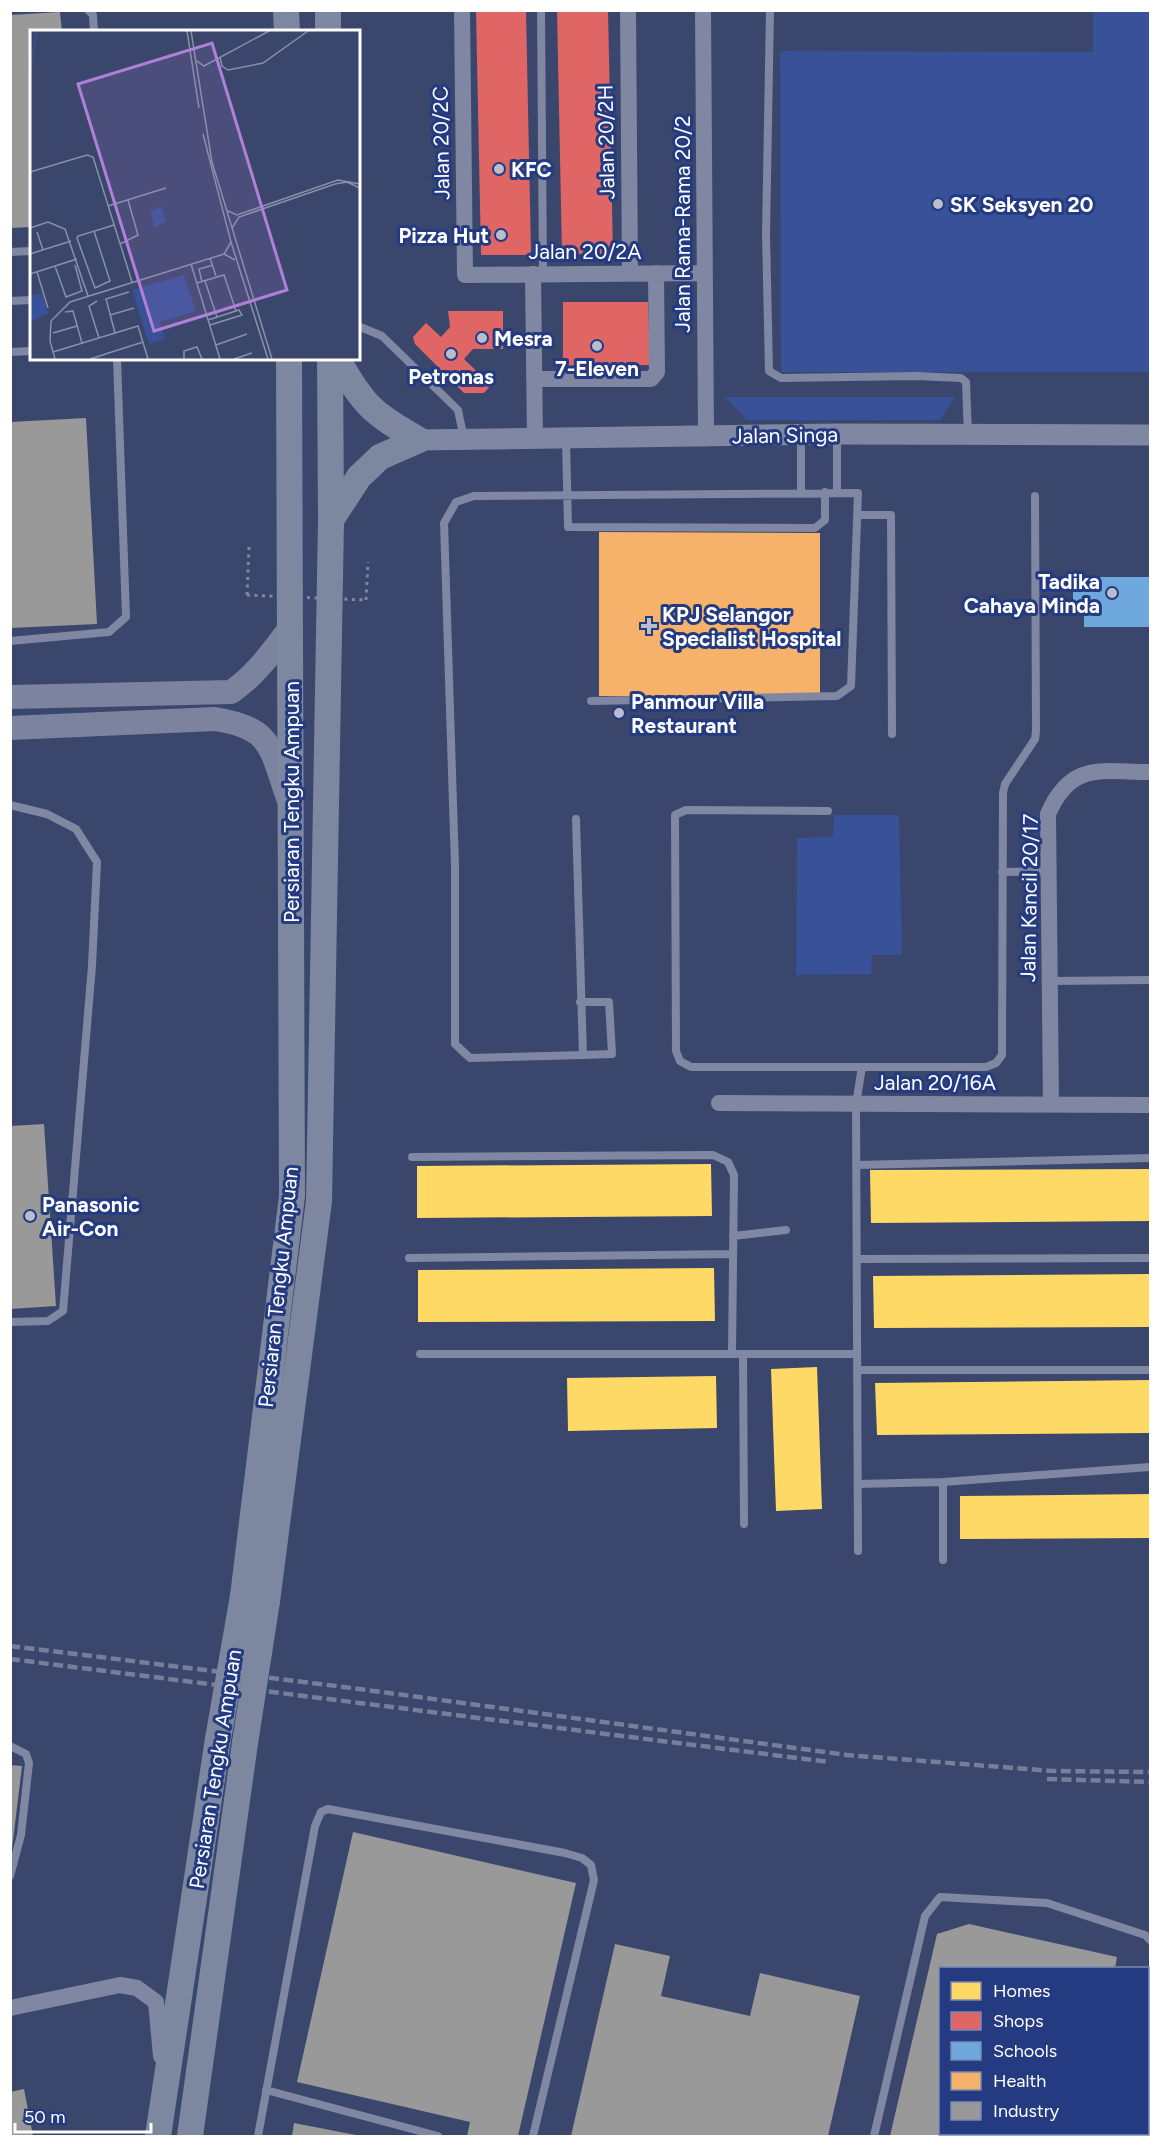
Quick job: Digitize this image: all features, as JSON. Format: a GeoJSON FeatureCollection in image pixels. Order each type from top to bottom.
{"type":"FeatureCollection","features":[{"type":"Feature","properties":{"kind":"main road"},"geometry":{"type":"LineString","coordinates":[[286,10],[286,30]]}},
{"type":"Feature","properties":{"kind":"main road"},"geometry":{"type":"LineString","coordinates":[[328,10],[328,30]]}},
{"type":"Feature","properties":{"kind":"main road","name":"Persiaran Tengku Ampuan"},"geometry":{"type":"LineString","coordinates":[[190,2136],[245,1743],[255,1599],[292,1196],[289,360]]}},
{"type":"Feature","properties":{"kind":"main road","name":"Persiaran Tengku Ampuan"},"geometry":{"type":"LineString","coordinates":[[158,2136],[218,1739],[255,1599],[319,1202],[331,520],[330,360]]}},
{"type":"Feature","properties":{"kind":"main road"},"geometry":{"type":"LineString","coordinates":[[338,360],[359,398],[376,415],[419,440]]}},
{"type":"Feature","properties":{"kind":"main road"},"geometry":{"type":"LineString","coordinates":[[331,520],[359,477],[380,457],[419,440]]}},
{"type":"Feature","properties":{"kind":"main road"},"geometry":{"type":"LineString","coordinates":[[10,697],[231,692],[244,683],[264,662],[290,628]]}},
{"type":"Feature","properties":{"kind":"main road"},"geometry":{"type":"LineString","coordinates":[[10,728],[215,719],[237,722],[254,728],[269,746],[292,809]]}},
{"type":"Feature","properties":{"kind":"street","name":"Jalan 20/2C"},"geometry":{"type":"LineString","coordinates":[[462,10],[465,275]]}},
{"type":"Feature","properties":{"kind":"street","name":"Jalan 20/2H"},"geometry":{"type":"LineString","coordinates":[[628,10],[630,273]]}},
{"type":"Feature","properties":{"kind":"street","name":"Jalan Rama-Rama 20/2"},"geometry":{"type":"LineString","coordinates":[[703,10],[706,436]]}},
{"type":"Feature","properties":{"kind":"street"},"geometry":{"type":"LineString","coordinates":[[534,379],[651,379],[657,372],[656,273]]}},
{"type":"Feature","properties":{"kind":"street","name":"Jalan 20/2A"},"geometry":{"type":"LineString","coordinates":[[465,275],[705,273]]}},
{"type":"Feature","properties":{"kind":"street"},"geometry":{"type":"LineString","coordinates":[[535,439],[534,379],[538,274]]}},
{"type":"Feature","properties":{"kind":"street","name":"Jalan Singa"},"geometry":{"type":"LineString","coordinates":[[419,440],[801,435],[968,437],[1150,435]]}},
{"type":"Feature","properties":{"kind":"street","name":"Jalan Kancil 20/17"},"geometry":{"type":"LineString","coordinates":[[1051,1104],[1048,814],[1065,785],[1085,772],[1150,772]]}},
{"type":"Feature","properties":{"kind":"street","name":"Jalan 20/16A"},"geometry":{"type":"LineString","coordinates":[[719,1102],[1150,1105]]}},
{"type":"Feature","properties":{"kind":"street"},"geometry":{"type":"LineString","coordinates":[[10,2008],[120,1985],[137,1988],[156,2002],[164,2102]]}},
{"type":"Feature","properties":{"kind":"lane"},"geometry":{"type":"LineString","coordinates":[[88,10],[93,15],[94,30]]}},
{"type":"Feature","properties":{"kind":"lane"},"geometry":{"type":"LineString","coordinates":[[538,274],[540,10]]}},
{"type":"Feature","properties":{"kind":"lane"},"geometry":{"type":"LineString","coordinates":[[770,10],[766,234],[769,371],[781,378],[916,376],[961,378],[966,382],[968,437]]}},
{"type":"Feature","properties":{"kind":"lane"},"geometry":{"type":"LineString","coordinates":[[10,252],[30,251]]}},
{"type":"Feature","properties":{"kind":"lane"},"geometry":{"type":"LineString","coordinates":[[10,302],[30,300]]}},
{"type":"Feature","properties":{"kind":"lane"},"geometry":{"type":"LineString","coordinates":[[360,327],[382,336],[458,410],[464,440]]}},
{"type":"Feature","properties":{"kind":"lane"},"geometry":{"type":"LineString","coordinates":[[10,352],[30,351]]}},
{"type":"Feature","properties":{"kind":"lane"},"geometry":{"type":"LineString","coordinates":[[10,641],[109,632],[126,617],[117,360]]}},
{"type":"Feature","properties":{"kind":"lane"},"geometry":{"type":"LineString","coordinates":[[801,435],[801,492]]}},
{"type":"Feature","properties":{"kind":"lane"},"geometry":{"type":"LineString","coordinates":[[837,435],[837,492]]}},
{"type":"Feature","properties":{"kind":"lane"},"geometry":{"type":"LineString","coordinates":[[566,438],[568,527],[815,528],[825,520],[825,492]]}},
{"type":"Feature","properties":{"kind":"lane"},"geometry":{"type":"LineString","coordinates":[[580,1002],[609,1002],[612,1054],[470,1058],[455,1044],[455,866],[444,523],[456,502],[474,496],[858,493],[851,686],[837,696],[591,701]]}},
{"type":"Feature","properties":{"kind":"lane"},"geometry":{"type":"LineString","coordinates":[[828,811],[686,810],[675,815],[676,1051],[680,1061],[691,1067],[986,1067],[996,1063],[1002,1055],[1002,872],[1005,784],[1035,739],[1036,731],[1035,496]]}},
{"type":"Feature","properties":{"kind":"lane"},"geometry":{"type":"LineString","coordinates":[[859,515],[891,515],[892,734]]}},
{"type":"Feature","properties":{"kind":"lane"},"geometry":{"type":"LineString","coordinates":[[10,805],[47,814],[76,829],[97,862],[92,966],[63,1311],[48,1321],[10,1322]]}},
{"type":"Feature","properties":{"kind":"lane"},"geometry":{"type":"LineString","coordinates":[[576,819],[583,1055]]}},
{"type":"Feature","properties":{"kind":"lane"},"geometry":{"type":"LineString","coordinates":[[1002,872],[1048,871]]}},
{"type":"Feature","properties":{"kind":"lane"},"geometry":{"type":"LineString","coordinates":[[1050,981],[1150,980]]}},
{"type":"Feature","properties":{"kind":"lane"},"geometry":{"type":"LineString","coordinates":[[858,1551],[856,1104],[862,1067]]}},
{"type":"Feature","properties":{"kind":"lane"},"geometry":{"type":"LineString","coordinates":[[412,1157],[713,1155],[728,1162],[734,1175],[732,1354]]}},
{"type":"Feature","properties":{"kind":"lane"},"geometry":{"type":"LineString","coordinates":[[856,1165],[1150,1158]]}},
{"type":"Feature","properties":{"kind":"lane"},"geometry":{"type":"LineString","coordinates":[[733,1236],[786,1230]]}},
{"type":"Feature","properties":{"kind":"lane"},"geometry":{"type":"LineString","coordinates":[[409,1258],[733,1254]]}},
{"type":"Feature","properties":{"kind":"lane"},"geometry":{"type":"LineString","coordinates":[[857,1259],[1150,1258]]}},
{"type":"Feature","properties":{"kind":"lane"},"geometry":{"type":"LineString","coordinates":[[420,1354],[857,1354]]}},
{"type":"Feature","properties":{"kind":"lane"},"geometry":{"type":"LineString","coordinates":[[743,1354],[744,1524]]}},
{"type":"Feature","properties":{"kind":"lane"},"geometry":{"type":"LineString","coordinates":[[857,1370],[1150,1370]]}},
{"type":"Feature","properties":{"kind":"lane"},"geometry":{"type":"LineString","coordinates":[[858,1484],[943,1482],[1150,1467]]}},
{"type":"Feature","properties":{"kind":"lane"},"geometry":{"type":"LineString","coordinates":[[943,1482],[943,1560]]}},
{"type":"Feature","properties":{"kind":"lane"},"geometry":{"type":"LineString","coordinates":[[10,1746],[26,1754],[29,1763],[12,1872]]}},
{"type":"Feature","properties":{"kind":"lane"},"geometry":{"type":"LineString","coordinates":[[258,2136],[315,1826],[321,1812],[328,1809],[566,1853],[582,1858],[591,1865],[594,1880],[533,2136]]}},
{"type":"Feature","properties":{"kind":"lane"},"geometry":{"type":"LineString","coordinates":[[874,2136],[925,1916],[940,1897],[1047,1903],[1145,1935],[1150,1940]]}},
{"type":"Feature","properties":{"kind":"lane"},"geometry":{"type":"LineString","coordinates":[[266,2090],[438,2136]]}},
{"type":"Feature","properties":{"kind":"path"},"geometry":{"type":"LineString","coordinates":[[249,547],[247,596],[366,600],[368,562]]}},
{"type":"Feature","properties":{"kind":"shaded area","name":"SK Seksyen 20"},"geometry":{"type":"Polygon","coordinates":[[[1093,11],[1150,11],[1150,372],[781,372],[780,51],[1093,52],[1093,11]]]}},
{"type":"Feature","properties":{"kind":"shaded area"},"geometry":{"type":"Polygon","coordinates":[[[725,397],[955,397],[940,420],[747,420],[725,397]]]}},
{"type":"Feature","properties":{"kind":"shaded area"},"geometry":{"type":"Polygon","coordinates":[[[834,815],[899,815],[902,955],[872,955],[871,974],[796,975],[797,838],[833,837],[834,815]]]}},
{"type":"Feature","properties":{"kind":"building: Homes"},"geometry":{"type":"Polygon","coordinates":[[[711,1164],[712,1216],[417,1218],[417,1166],[711,1164]]]}},
{"type":"Feature","properties":{"kind":"building: Homes"},"geometry":{"type":"Polygon","coordinates":[[[1150,1169],[1150,1221],[871,1223],[870,1170],[1150,1169]]]}},
{"type":"Feature","properties":{"kind":"building: Homes"},"geometry":{"type":"Polygon","coordinates":[[[714,1268],[715,1321],[418,1322],[418,1270],[714,1268]]]}},
{"type":"Feature","properties":{"kind":"building: Homes"},"geometry":{"type":"Polygon","coordinates":[[[1150,1274],[1150,1327],[874,1328],[873,1276],[1150,1274]]]}},
{"type":"Feature","properties":{"kind":"building: Homes"},"geometry":{"type":"Polygon","coordinates":[[[817,1367],[822,1509],[776,1511],[771,1369],[817,1367]]]}},
{"type":"Feature","properties":{"kind":"building: Homes"},"geometry":{"type":"Polygon","coordinates":[[[716,1376],[717,1428],[568,1431],[567,1378],[716,1376]]]}},
{"type":"Feature","properties":{"kind":"building: Homes"},"geometry":{"type":"Polygon","coordinates":[[[1150,1380],[1150,1433],[877,1435],[875,1383],[1150,1380]]]}},
{"type":"Feature","properties":{"kind":"building: Homes"},"geometry":{"type":"Polygon","coordinates":[[[1150,1494],[1150,1538],[960,1539],[960,1496],[1150,1494]]]}},
{"type":"Feature","properties":{"kind":"building: Shops"},"geometry":{"type":"Polygon","coordinates":[[[476,10],[526,10],[531,255],[481,255],[476,10]]]}},
{"type":"Feature","properties":{"kind":"building: Shops"},"geometry":{"type":"Polygon","coordinates":[[[557,10],[608,10],[613,254],[562,254],[557,10]]]}},
{"type":"Feature","properties":{"kind":"building: Shops"},"geometry":{"type":"Polygon","coordinates":[[[563,302],[648,302],[650,365],[563,366],[563,302]]]}},
{"type":"Feature","properties":{"kind":"building: Shops"},"geometry":{"type":"Polygon","coordinates":[[[448,311],[503,311],[503,349],[473,349],[464,359],[491,385],[484,393],[464,393],[415,344],[413,337],[426,323],[441,337],[450,327],[448,311]]]}},
{"type":"Feature","properties":{"kind":"building: Schools","name":"Tadika Cahaya Minda"},"geometry":{"type":"Polygon","coordinates":[[[1073,577],[1150,577],[1150,627],[1084,627],[1084,609],[1073,609],[1073,577]]]}},
{"type":"Feature","properties":{"kind":"building: Health"},"geometry":{"type":"Polygon","coordinates":[[[599,532],[820,533],[820,697],[599,696],[599,532]]]}},
{"type":"Feature","properties":{"kind":"building: Industry"},"geometry":{"type":"Polygon","coordinates":[[[60,12],[62,30],[30,30],[30,227],[10,228],[10,15],[60,12]]]}},
{"type":"Feature","properties":{"kind":"building: Industry"},"geometry":{"type":"Polygon","coordinates":[[[86,418],[97,624],[10,628],[10,422],[86,418]]]}},
{"type":"Feature","properties":{"kind":"building: Industry","name":"Panasonic Air-Con"},"geometry":{"type":"Polygon","coordinates":[[[44,1124],[56,1306],[10,1309],[10,1126],[44,1124]]]}},
{"type":"Feature","properties":{"kind":"building: Industry"},"geometry":{"type":"Polygon","coordinates":[[[10,1765],[22,1766],[12,1849],[10,1849],[10,1765]]]}},
{"type":"Feature","properties":{"kind":"building: Industry"},"geometry":{"type":"Polygon","coordinates":[[[353,1832],[576,1883],[518,2136],[467,2136],[470,2122],[297,2082],[353,1832]]]}},
{"type":"Feature","properties":{"kind":"building: Industry"},"geometry":{"type":"Polygon","coordinates":[[[969,1924],[1117,1957],[1115,1967],[939,1967],[939,2135],[1102,2136],[890,2136],[937,1934],[969,1924]]]}},
{"type":"Feature","properties":{"kind":"building: Industry"},"geometry":{"type":"Polygon","coordinates":[[[615,1944],[670,1956],[661,1996],[750,2016],[760,1973],[860,1996],[828,2136],[571,2136],[615,1944]]]}},
{"type":"Feature","properties":{"kind":"building: Industry"},"geometry":{"type":"Polygon","coordinates":[[[24,2089],[33,2136],[10,2136],[10,2092],[24,2089]]]}},
{"type":"Feature","properties":{"kind":"building: Industry"},"geometry":{"type":"Polygon","coordinates":[[[294,2123],[356,2135],[356,2136],[292,2136],[294,2123]]]}},
{"type":"Feature","properties":{"kind":"railway"},"geometry":{"type":"LineString","coordinates":[[10,1646],[352,1688],[847,1755],[1053,1771],[1150,1772]]}},
{"type":"Feature","properties":{"kind":"railway"},"geometry":{"type":"LineString","coordinates":[[10,1659],[829,1762]]}},
{"type":"Feature","properties":{"kind":"railway"},"geometry":{"type":"LineString","coordinates":[[1047,1779],[1150,1782]]}},
{"type":"Feature","properties":{"kind":"place","name":"KFC"},"geometry":{"type":"Point","coordinates":[499,169]}},
{"type":"Feature","properties":{"kind":"place","name":"SK Seksyen 20"},"geometry":{"type":"Point","coordinates":[938,204]}},
{"type":"Feature","properties":{"kind":"place","name":"Pizza Hut"},"geometry":{"type":"Point","coordinates":[501,235]}},
{"type":"Feature","properties":{"kind":"place","name":"Mesra"},"geometry":{"type":"Point","coordinates":[482,338]}},
{"type":"Feature","properties":{"kind":"place","name":"7-Eleven"},"geometry":{"type":"Point","coordinates":[597,346]}},
{"type":"Feature","properties":{"kind":"place","name":"Petronas"},"geometry":{"type":"Point","coordinates":[451,354]}},
{"type":"Feature","properties":{"kind":"place","name":"Tadika Cahaya Minda"},"geometry":{"type":"Point","coordinates":[1112,593]}},
{"type":"Feature","properties":{"kind":"place","name":"KPJ Selangor Specialist Hospital"},"geometry":{"type":"Point","coordinates":[649,626]}},
{"type":"Feature","properties":{"kind":"place","name":"Panmour Villa Restaurant"},"geometry":{"type":"Point","coordinates":[619,713]}},
{"type":"Feature","properties":{"kind":"place","name":"Panasonic Air-Con"},"geometry":{"type":"Point","coordinates":[30,1216]}}]}
